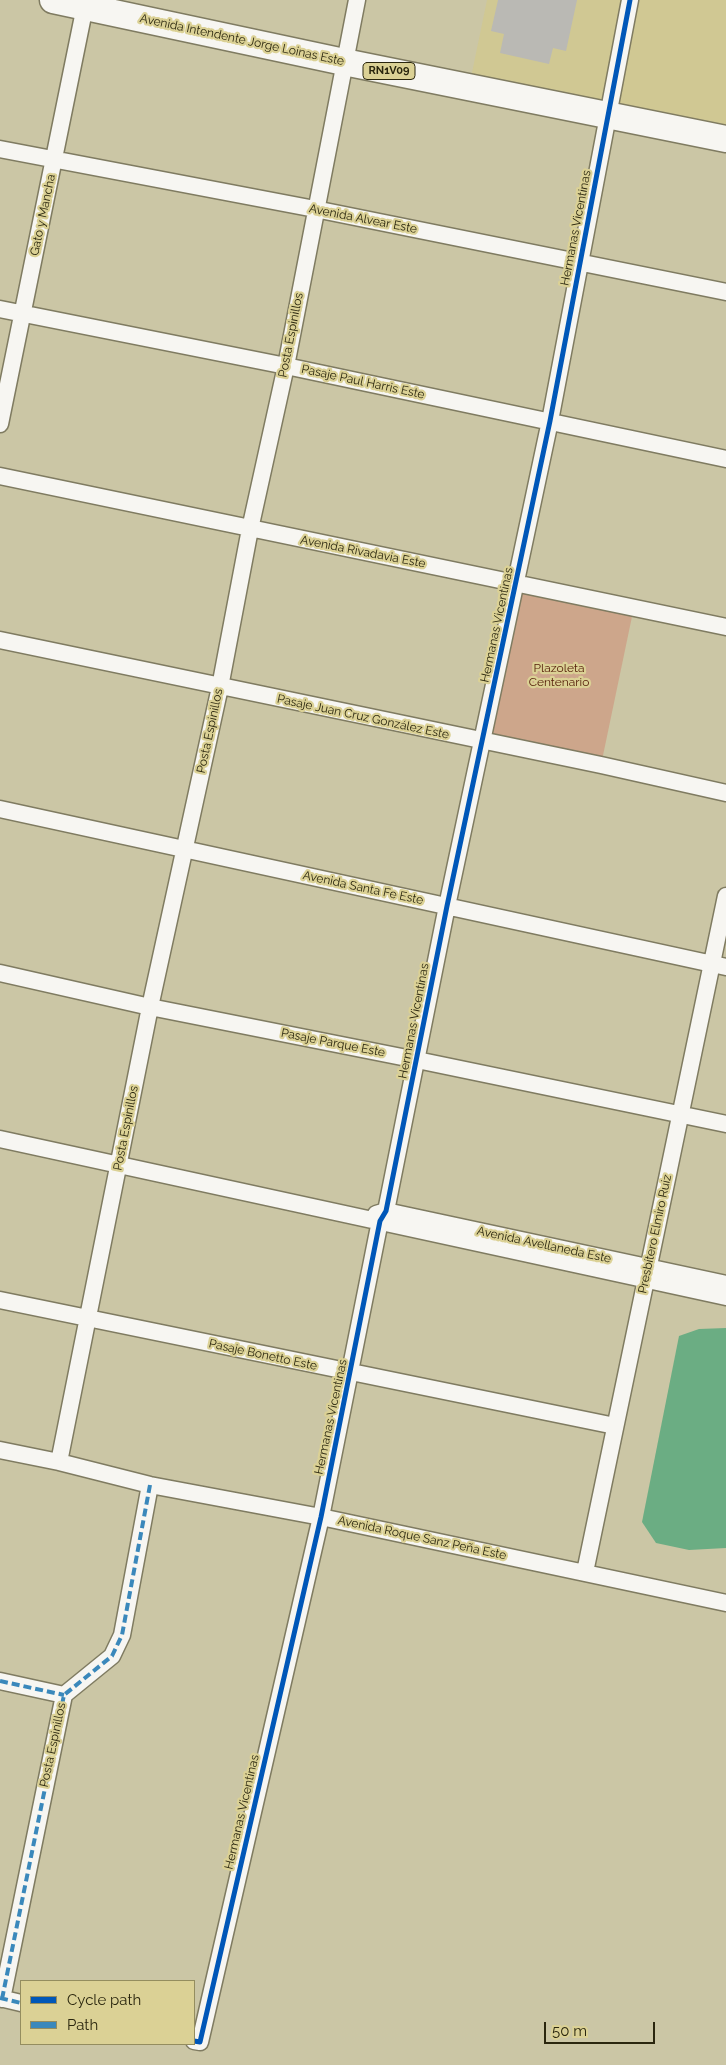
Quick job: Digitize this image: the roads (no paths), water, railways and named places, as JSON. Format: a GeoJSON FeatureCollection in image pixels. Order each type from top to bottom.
{"type":"FeatureCollection","features":[{"type":"Feature","properties":{"kind":"main road","name":"Avenida Intendente Jorge Loinas Este"},"geometry":{"type":"LineString","coordinates":[[53,0],[726,140]]}},
{"type":"Feature","properties":{"kind":"street","name":"Posta Espinillos"},"geometry":{"type":"LineString","coordinates":[[58,1462],[150,1007],[220,687],[250,529],[286,366],[356,0]]}},
{"type":"Feature","properties":{"kind":"street","name":"Hermanas Vicentinas"},"geometry":{"type":"LineString","coordinates":[[197,2041],[321,1517],[550,421],[630,0]]}},
{"type":"Feature","properties":{"kind":"street","name":"Gato y Mancha"},"geometry":{"type":"LineString","coordinates":[[0,424],[85,6]]}},
{"type":"Feature","properties":{"kind":"street","name":"Avenida Alvear Este"},"geometry":{"type":"LineString","coordinates":[[0,149],[315,209],[726,292]]}},
{"type":"Feature","properties":{"kind":"street","name":"Pasaje Paul Harris Este"},"geometry":{"type":"LineString","coordinates":[[0,309],[286,366],[726,459]]}},
{"type":"Feature","properties":{"kind":"street","name":"Avenida Rivadavia Este"},"geometry":{"type":"LineString","coordinates":[[0,476],[726,627]]}},
{"type":"Feature","properties":{"kind":"street","name":"Pasaje Juan Cruz González Este"},"geometry":{"type":"LineString","coordinates":[[0,640],[483,742],[601,765],[726,793]]}},
{"type":"Feature","properties":{"kind":"street","name":"Avenida Santa Fe Este"},"geometry":{"type":"LineString","coordinates":[[0,809],[719,965]]}},
{"type":"Feature","properties":{"kind":"street","name":"Presbítero Elmiro Ruiz"},"geometry":{"type":"LineString","coordinates":[[585,1572],[680,1114],[719,965],[726,896]]}},
{"type":"Feature","properties":{"kind":"street","name":"Pasaje Parque Este"},"geometry":{"type":"LineString","coordinates":[[0,973],[150,1007],[726,1124]]}},
{"type":"Feature","properties":{"kind":"street","name":"Avenida Avellaneda Este"},"geometry":{"type":"LineString","coordinates":[[0,1139],[362,1218],[383,1216],[647,1274],[726,1297]]}},
{"type":"Feature","properties":{"kind":"street","name":"Avenida Avellaneda Este"},"geometry":{"type":"LineString","coordinates":[[647,1274],[726,1284]]}},
{"type":"Feature","properties":{"kind":"street","name":"Pasaje Bonetto Este"},"geometry":{"type":"LineString","coordinates":[[0,1300],[615,1426]]}},
{"type":"Feature","properties":{"kind":"street","name":"Avenida Roque Sanz Peña Este"},"geometry":{"type":"LineString","coordinates":[[0,1450],[150,1485],[321,1517],[726,1603]]}},
{"type":"Feature","properties":{"kind":"street","name":"Posta Espinillos"},"geometry":{"type":"LineString","coordinates":[[1,1999],[64,1694],[112,1656],[122,1635],[150,1485]]}},
{"type":"Feature","properties":{"kind":"street"},"geometry":{"type":"LineString","coordinates":[[0,1681],[64,1694]]}},
{"type":"Feature","properties":{"kind":"street"},"geometry":{"type":"LineString","coordinates":[[1,1999],[20,2003]]}},
{"type":"Feature","properties":{"kind":"park label","name":"Plazoleta Centenario"},"geometry":{"type":"Point","coordinates":[559,675]}}]}
